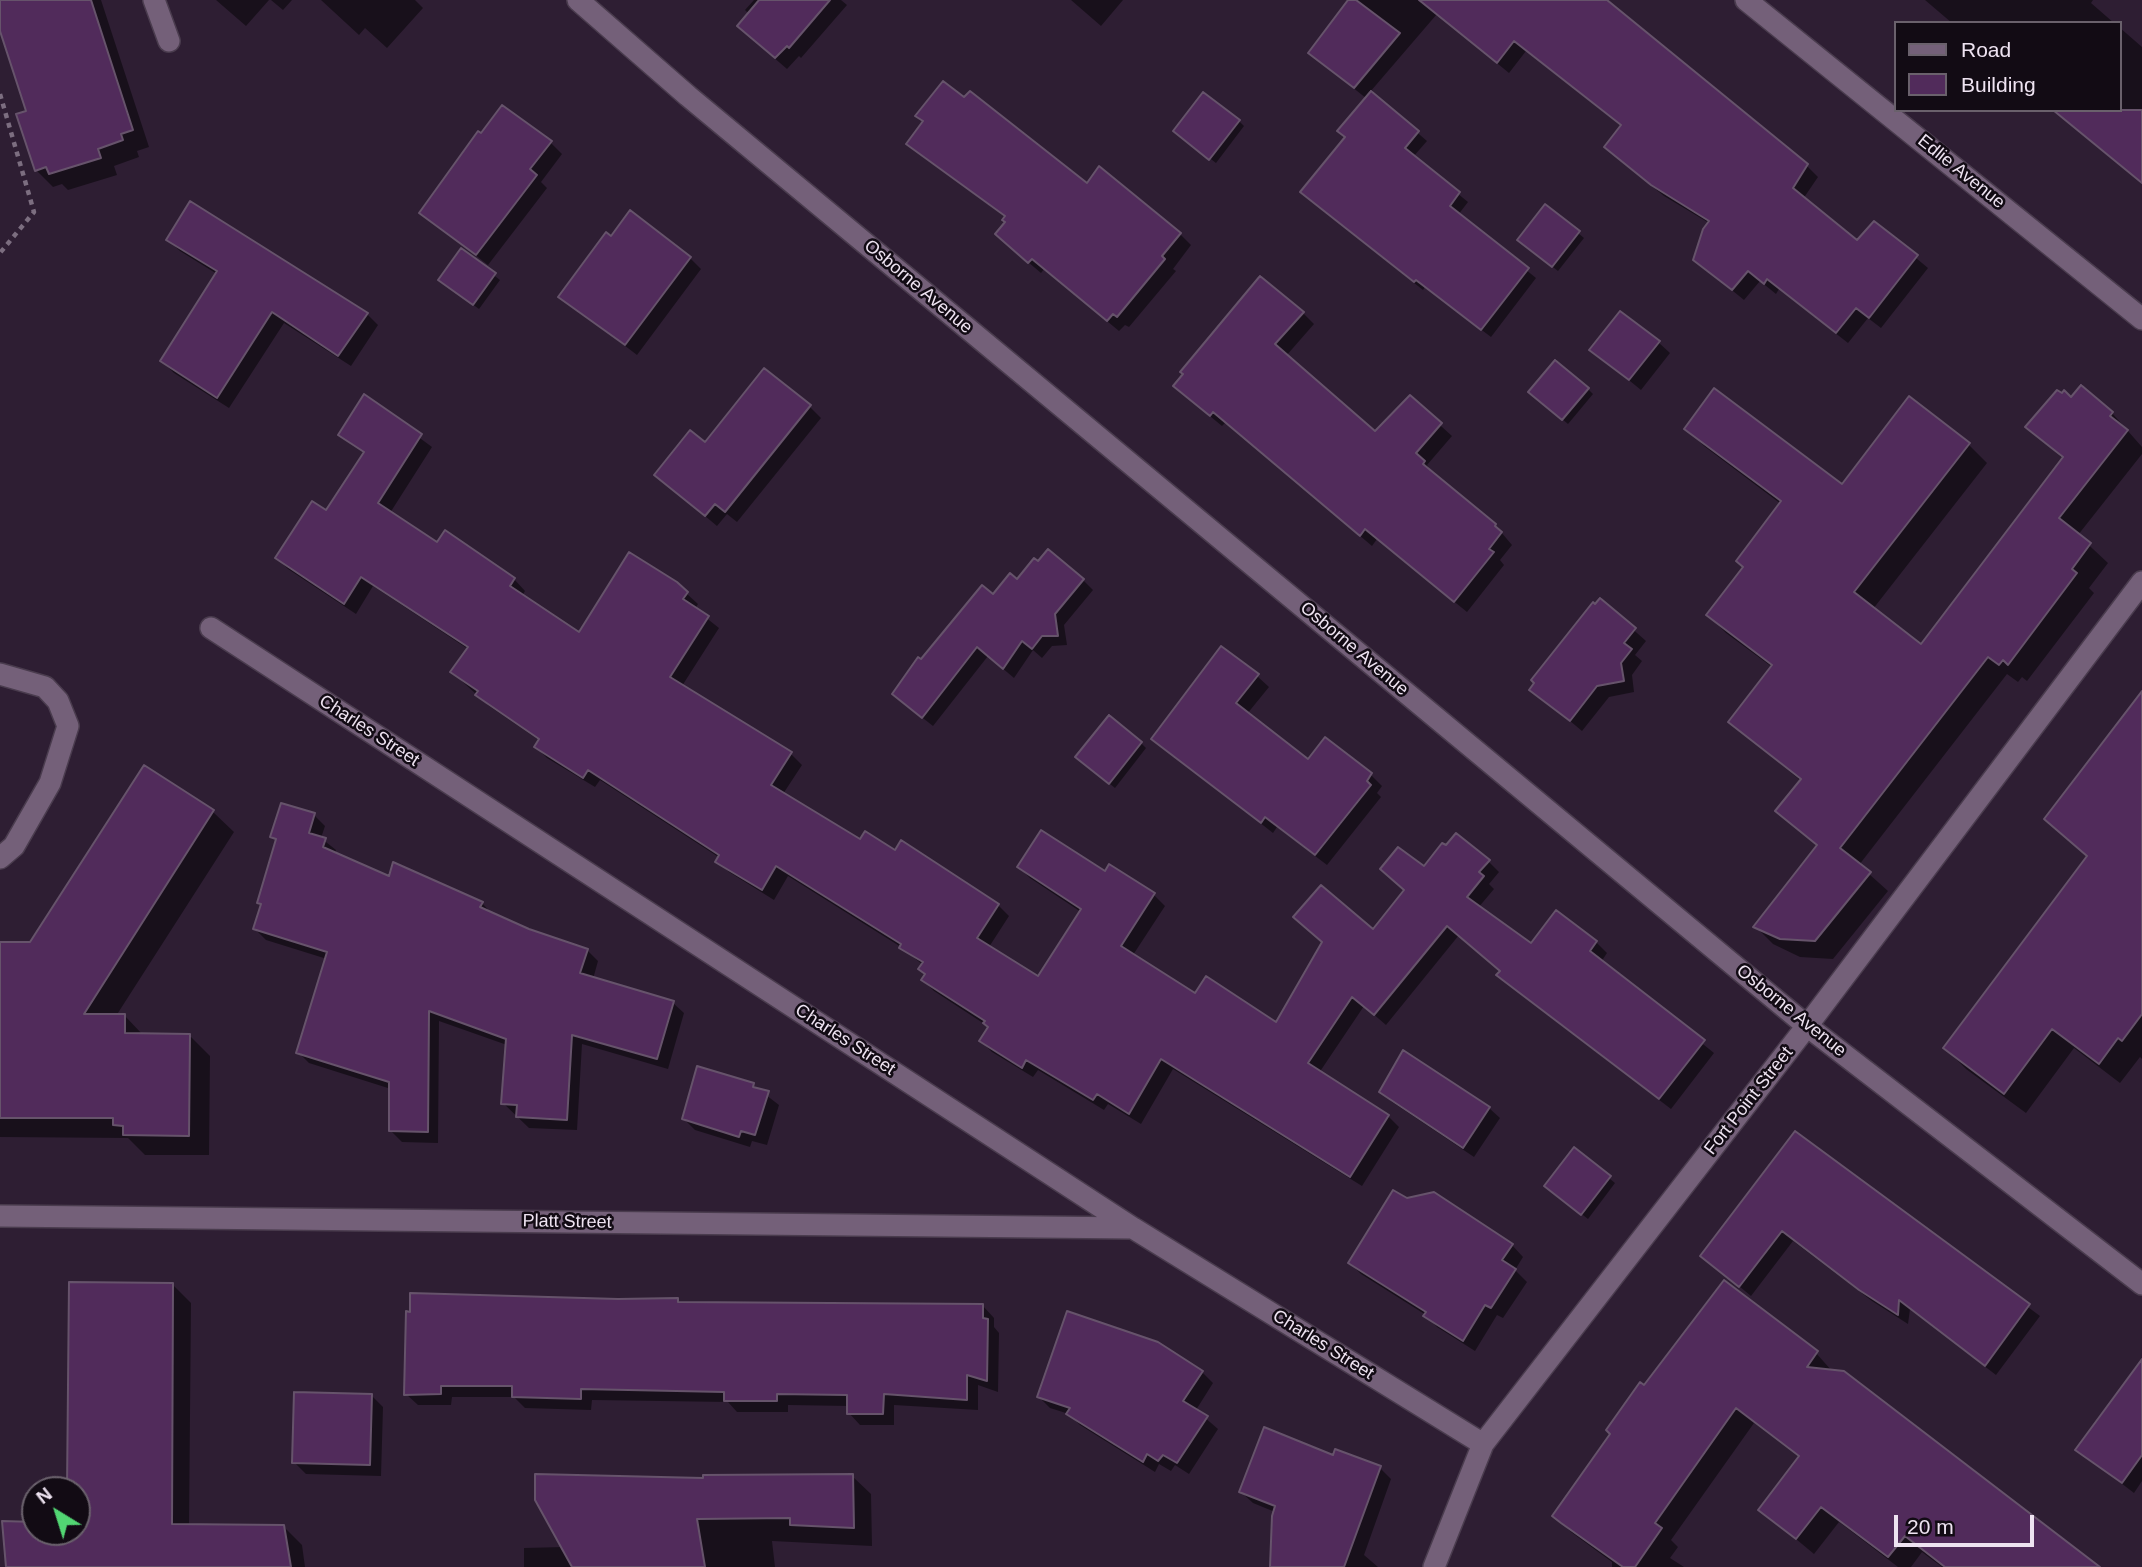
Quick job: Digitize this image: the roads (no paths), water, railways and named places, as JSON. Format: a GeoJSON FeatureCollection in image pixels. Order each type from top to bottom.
{"type":"FeatureCollection","features":[{"type":"Feature","properties":{"kind":"street"},"geometry":{"type":"LineString","coordinates":[[154,0],[169,41]]}},
{"type":"Feature","properties":{"kind":"street","name":"Osborne Avenue"},"geometry":{"type":"LineString","coordinates":[[578,0],[688,96],[1807,1026],[2142,1284]]}},
{"type":"Feature","properties":{"kind":"street","name":"Edlie Avenue"},"geometry":{"type":"LineString","coordinates":[[1746,0],[2142,318]]}},
{"type":"Feature","properties":{"kind":"street","name":"Fort Point Street"},"geometry":{"type":"LineString","coordinates":[[1434,1567],[1483,1444],[1807,1026],[2142,582]]}},
{"type":"Feature","properties":{"kind":"street","name":"Charles Street"},"geometry":{"type":"LineString","coordinates":[[211,628],[1133,1228],[1483,1444]]}},
{"type":"Feature","properties":{"kind":"street"},"geometry":{"type":"LineString","coordinates":[[0,674],[45,687],[58,701],[68,726],[50,783],[13,846],[0,858]]}},
{"type":"Feature","properties":{"kind":"street","name":"Platt Street"},"geometry":{"type":"LineString","coordinates":[[0,1216],[1133,1228]]}}]}
